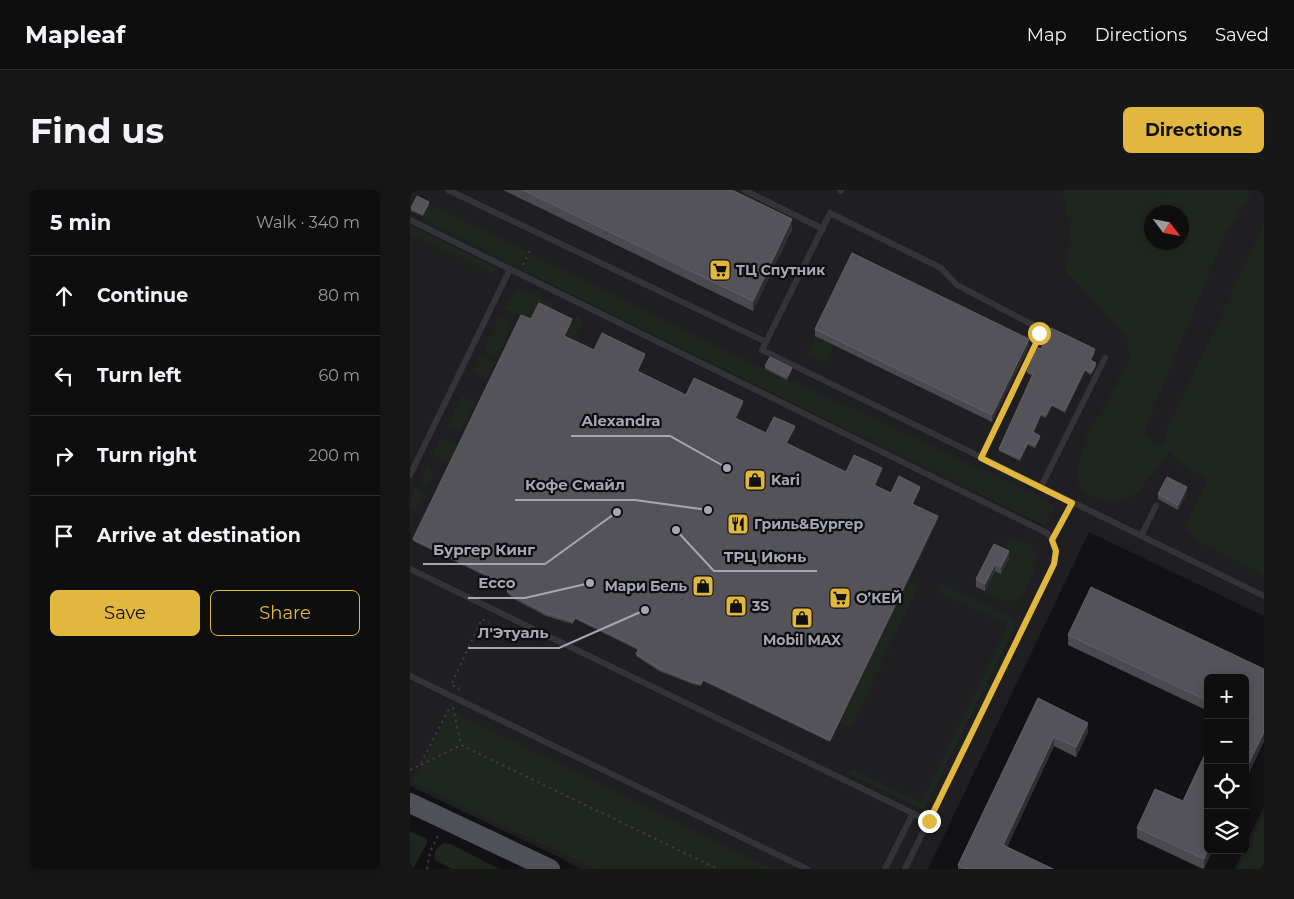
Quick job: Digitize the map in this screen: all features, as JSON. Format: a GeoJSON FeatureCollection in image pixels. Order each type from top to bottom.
{"type":"FeatureCollection","features":[{"type":"Feature","properties":{"kind":"main road"},"geometry":{"type":"LineString","coordinates":[[410,803],[550,869]]}},
{"type":"Feature","properties":{"kind":"lane"},"geometry":{"type":"LineString","coordinates":[[448,190],[766,342]]}},
{"type":"Feature","properties":{"kind":"lane"},"geometry":{"type":"LineString","coordinates":[[744,190],[823,229]]}},
{"type":"Feature","properties":{"kind":"lane"},"geometry":{"type":"LineString","coordinates":[[981,458],[1038,339],[1039,333],[1037,328],[957,286],[940,268],[830,214],[762,350],[1041,488],[1264,596]]}},
{"type":"Feature","properties":{"kind":"lane"},"geometry":{"type":"LineString","coordinates":[[410,220],[1047,533],[1056,551],[1054,564],[905,869]]}},
{"type":"Feature","properties":{"kind":"lane"},"geometry":{"type":"LineString","coordinates":[[410,475],[510,269]]}},
{"type":"Feature","properties":{"kind":"lane"},"geometry":{"type":"LineString","coordinates":[[1041,488],[1105,358]]}},
{"type":"Feature","properties":{"kind":"lane"},"geometry":{"type":"LineString","coordinates":[[1052,540],[1072,503]]}},
{"type":"Feature","properties":{"kind":"lane"},"geometry":{"type":"LineString","coordinates":[[1141,536],[1156,506]]}},
{"type":"Feature","properties":{"kind":"lane"},"geometry":{"type":"LineString","coordinates":[[410,569],[929,821]]}},
{"type":"Feature","properties":{"kind":"lane"},"geometry":{"type":"LineString","coordinates":[[410,676],[807,869]]}},
{"type":"Feature","properties":{"kind":"lane"},"geometry":{"type":"LineString","coordinates":[[885,869],[913,813]]}},
{"type":"Feature","properties":{"kind":"path"},"geometry":{"type":"LineString","coordinates":[[520,269],[530,250]]}},
{"type":"Feature","properties":{"kind":"path"},"geometry":{"type":"LineString","coordinates":[[458,690],[459,688],[451,685],[482,619],[489,622]]}},
{"type":"Feature","properties":{"kind":"path"},"geometry":{"type":"LineString","coordinates":[[420,765],[452,703],[461,744]]}},
{"type":"Feature","properties":{"kind":"path"},"geometry":{"type":"LineString","coordinates":[[410,770],[461,744]]}},
{"type":"Feature","properties":{"kind":"path"},"geometry":{"type":"LineString","coordinates":[[461,744],[718,869]]}},
{"type":"Feature","properties":{"kind":"path"},"geometry":{"type":"LineString","coordinates":[[428,869],[430,852],[439,833]]}},
{"type":"Feature","properties":{"kind":"shaded area"},"geometry":{"type":"Polygon","coordinates":[[[410,190],[1264,190],[1264,616],[1089,532],[928,869],[580,869],[561,858],[410,786],[410,190]]]}},
{"type":"Feature","properties":{"kind":"shaded area"},"geometry":{"type":"Polygon","coordinates":[[[1062,190],[1253,190],[1225,235],[1144,432],[1154,445],[1164,446],[1167,430],[1264,224],[1264,575],[1195,539],[1185,527],[1208,479],[1182,464],[1170,452],[1137,493],[1118,502],[1094,498],[1075,484],[1086,437],[1130,360],[1127,337],[1066,271],[1070,227],[1062,190]]]}},
{"type":"Feature","properties":{"kind":"shaded area"},"geometry":{"type":"Polygon","coordinates":[[[430,204],[527,252],[519,268],[422,219],[430,204]]]}},
{"type":"Feature","properties":{"kind":"shaded area"},"geometry":{"type":"Polygon","coordinates":[[[410,225],[497,268],[494,274],[410,233],[410,225]]]}},
{"type":"Feature","properties":{"kind":"shaded area"},"geometry":{"type":"Polygon","coordinates":[[[530,254],[787,380],[798,383],[1045,499],[1052,503],[1055,508],[1045,526],[522,270],[530,254]]]}},
{"type":"Feature","properties":{"kind":"shaded area"},"geometry":{"type":"Polygon","coordinates":[[[519,289],[554,304],[551,310],[538,304],[530,320],[503,309],[512,294],[519,289]]]}},
{"type":"Feature","properties":{"kind":"shaded area"},"geometry":{"type":"Polygon","coordinates":[[[577,315],[581,319],[582,327],[575,342],[566,338],[577,315]]]}},
{"type":"Feature","properties":{"kind":"shaded area"},"geometry":{"type":"Polygon","coordinates":[[[500,316],[513,323],[497,356],[484,349],[500,316]]]}},
{"type":"Feature","properties":{"kind":"shaded area"},"geometry":{"type":"Polygon","coordinates":[[[815,336],[834,346],[827,361],[823,362],[808,354],[807,351],[815,336]]]}},
{"type":"Feature","properties":{"kind":"shaded area"},"geometry":{"type":"Polygon","coordinates":[[[480,356],[494,363],[487,378],[473,372],[480,356]]]}},
{"type":"Feature","properties":{"kind":"shaded area"},"geometry":{"type":"Polygon","coordinates":[[[462,396],[475,402],[460,432],[447,426],[462,396]]]}},
{"type":"Feature","properties":{"kind":"shaded area"},"geometry":{"type":"Polygon","coordinates":[[[440,438],[457,446],[449,463],[433,455],[440,438]]]}},
{"type":"Feature","properties":{"kind":"shaded area"},"geometry":{"type":"Polygon","coordinates":[[[427,466],[435,470],[426,488],[419,484],[427,466]]]}},
{"type":"Feature","properties":{"kind":"shaded area"},"geometry":{"type":"Polygon","coordinates":[[[416,489],[424,493],[415,511],[410,509],[410,503],[416,489]]]}},
{"type":"Feature","properties":{"kind":"shaded area"},"geometry":{"type":"Polygon","coordinates":[[[1016,539],[1027,543],[1033,548],[1036,555],[1036,563],[1031,580],[1023,596],[1014,601],[1004,601],[985,591],[995,571],[1001,574],[1009,559],[1001,555],[1008,540],[1016,539]]]}},
{"type":"Feature","properties":{"kind":"shaded area"},"geometry":{"type":"Polygon","coordinates":[[[908,580],[919,585],[851,728],[840,723],[908,580]]]}},
{"type":"Feature","properties":{"kind":"shaded area"},"geometry":{"type":"Polygon","coordinates":[[[942,584],[1013,618],[1015,624],[924,810],[849,774],[852,769],[921,802],[1008,625],[938,591],[942,584]]]}},
{"type":"Feature","properties":{"kind":"shaded area"},"geometry":{"type":"Polygon","coordinates":[[[450,710],[771,869],[595,869],[413,783],[450,710]]]}},
{"type":"Feature","properties":{"kind":"shaded area"},"geometry":{"type":"Polygon","coordinates":[[[1264,807],[1264,822],[1242,869],[1235,869],[1241,854],[1249,854],[1249,838],[1264,807]]]}},
{"type":"Feature","properties":{"kind":"shaded area"},"geometry":{"type":"Polygon","coordinates":[[[1264,815],[1264,869],[1238,869],[1245,854],[1249,854],[1249,846],[1264,815]]]}},
{"type":"Feature","properties":{"kind":"shaded area"},"geometry":{"type":"Polygon","coordinates":[[[410,831],[428,841],[413,869],[410,869],[410,831]]]}},
{"type":"Feature","properties":{"kind":"shaded area"},"geometry":{"type":"Polygon","coordinates":[[[445,843],[451,844],[499,869],[452,869],[435,860],[436,850],[445,843]]]}},
{"type":"Feature","properties":{"kind":"building","name":"ТЦ Спутник"},"geometry":{"type":"Polygon","coordinates":[[[523,190],[732,190],[792,219],[753,301],[523,190]]]}},
{"type":"Feature","properties":{"kind":"building"},"geometry":{"type":"Polygon","coordinates":[[[417,196],[429,202],[423,214],[411,208],[417,196]]]}},
{"type":"Feature","properties":{"kind":"building"},"geometry":{"type":"Polygon","coordinates":[[[852,253],[1029,339],[992,415],[815,329],[852,253]]]}},
{"type":"Feature","properties":{"kind":"building"},"geometry":{"type":"Polygon","coordinates":[[[539,303],[572,319],[564,336],[594,350],[602,333],[645,354],[637,371],[686,395],[694,378],[743,401],[735,418],[766,433],[774,417],[795,426],[786,443],[846,472],[854,455],[882,468],[874,485],[891,493],[899,476],[920,487],[912,504],[938,516],[830,740],[703,679],[701,684],[693,682],[659,668],[636,654],[639,648],[575,617],[573,621],[546,613],[507,591],[509,585],[413,539],[521,315],[531,319],[539,303]]]}},
{"type":"Feature","properties":{"kind":"building"},"geometry":{"type":"Polygon","coordinates":[[[1051,328],[1095,349],[1090,360],[1096,363],[1091,372],[1085,369],[1065,410],[1052,404],[1046,415],[1041,413],[1033,432],[1040,436],[1035,445],[1028,442],[1020,458],[999,449],[1033,374],[1027,371],[1038,348],[1041,349],[1051,328]]]}},
{"type":"Feature","properties":{"kind":"building"},"geometry":{"type":"Polygon","coordinates":[[[770,357],[792,368],[787,377],[765,366],[770,357]]]}},
{"type":"Feature","properties":{"kind":"building"},"geometry":{"type":"Polygon","coordinates":[[[1167,477],[1187,487],[1178,505],[1158,494],[1167,477]]]}},
{"type":"Feature","properties":{"kind":"building"},"geometry":{"type":"Polygon","coordinates":[[[994,544],[1009,551],[1001,567],[995,564],[985,584],[976,579],[994,544]]]}},
{"type":"Feature","properties":{"kind":"building"},"geometry":{"type":"Polygon","coordinates":[[[1091,587],[1264,669],[1264,732],[1249,763],[1249,674],[1204,674],[1204,699],[1068,635],[1091,587]]]}},
{"type":"Feature","properties":{"kind":"building"},"geometry":{"type":"Polygon","coordinates":[[[1038,698],[1088,723],[1076,747],[1054,737],[1003,845],[1053,869],[966,869],[958,865],[1038,698]]]}},
{"type":"Feature","properties":{"kind":"building"},"geometry":{"type":"Polygon","coordinates":[[[1204,756],[1204,854],[1206,854],[1204,859],[1137,828],[1155,789],[1183,801],[1204,756]]]}},
{"type":"Feature","properties":{"kind":"place","name":"ТЦ Спутник"},"geometry":{"type":"Point","coordinates":[720,270]}},
{"type":"Feature","properties":{"kind":"place","name":"Alexandra"},"geometry":{"type":"Point","coordinates":[727,468]}},
{"type":"Feature","properties":{"kind":"place","name":"Kari"},"geometry":{"type":"Point","coordinates":[755,480]}},
{"type":"Feature","properties":{"kind":"place","name":"Кофе Смайл"},"geometry":{"type":"Point","coordinates":[708,510]}},
{"type":"Feature","properties":{"kind":"place","name":"Бургер Кинг"},"geometry":{"type":"Point","coordinates":[617,512]}},
{"type":"Feature","properties":{"kind":"place","name":"Гриль&Бургер"},"geometry":{"type":"Point","coordinates":[738,524]}},
{"type":"Feature","properties":{"kind":"place","name":"ТРЦ Июнь"},"geometry":{"type":"Point","coordinates":[676,530]}},
{"type":"Feature","properties":{"kind":"place","name":"Ecco"},"geometry":{"type":"Point","coordinates":[590,583]}},
{"type":"Feature","properties":{"kind":"place","name":"Мари Бель"},"geometry":{"type":"Point","coordinates":[703,586]}},
{"type":"Feature","properties":{"kind":"place","name":"О’КЕЙ"},"geometry":{"type":"Point","coordinates":[840,598]}},
{"type":"Feature","properties":{"kind":"place","name":"3S"},"geometry":{"type":"Point","coordinates":[736,606]}},
{"type":"Feature","properties":{"kind":"place","name":"Л'Этуаль"},"geometry":{"type":"Point","coordinates":[645,610]}},
{"type":"Feature","properties":{"kind":"place","name":"Mobil MAX"},"geometry":{"type":"Point","coordinates":[802,618]}},
{"type":"Feature","properties":{"kind":"route"},"geometry":{"type":"LineString","coordinates":[[929,821],[1054,564],[1056,551],[1052,540],[1072,503],[981,458],[1038,339],[1039,333]]}}]}
